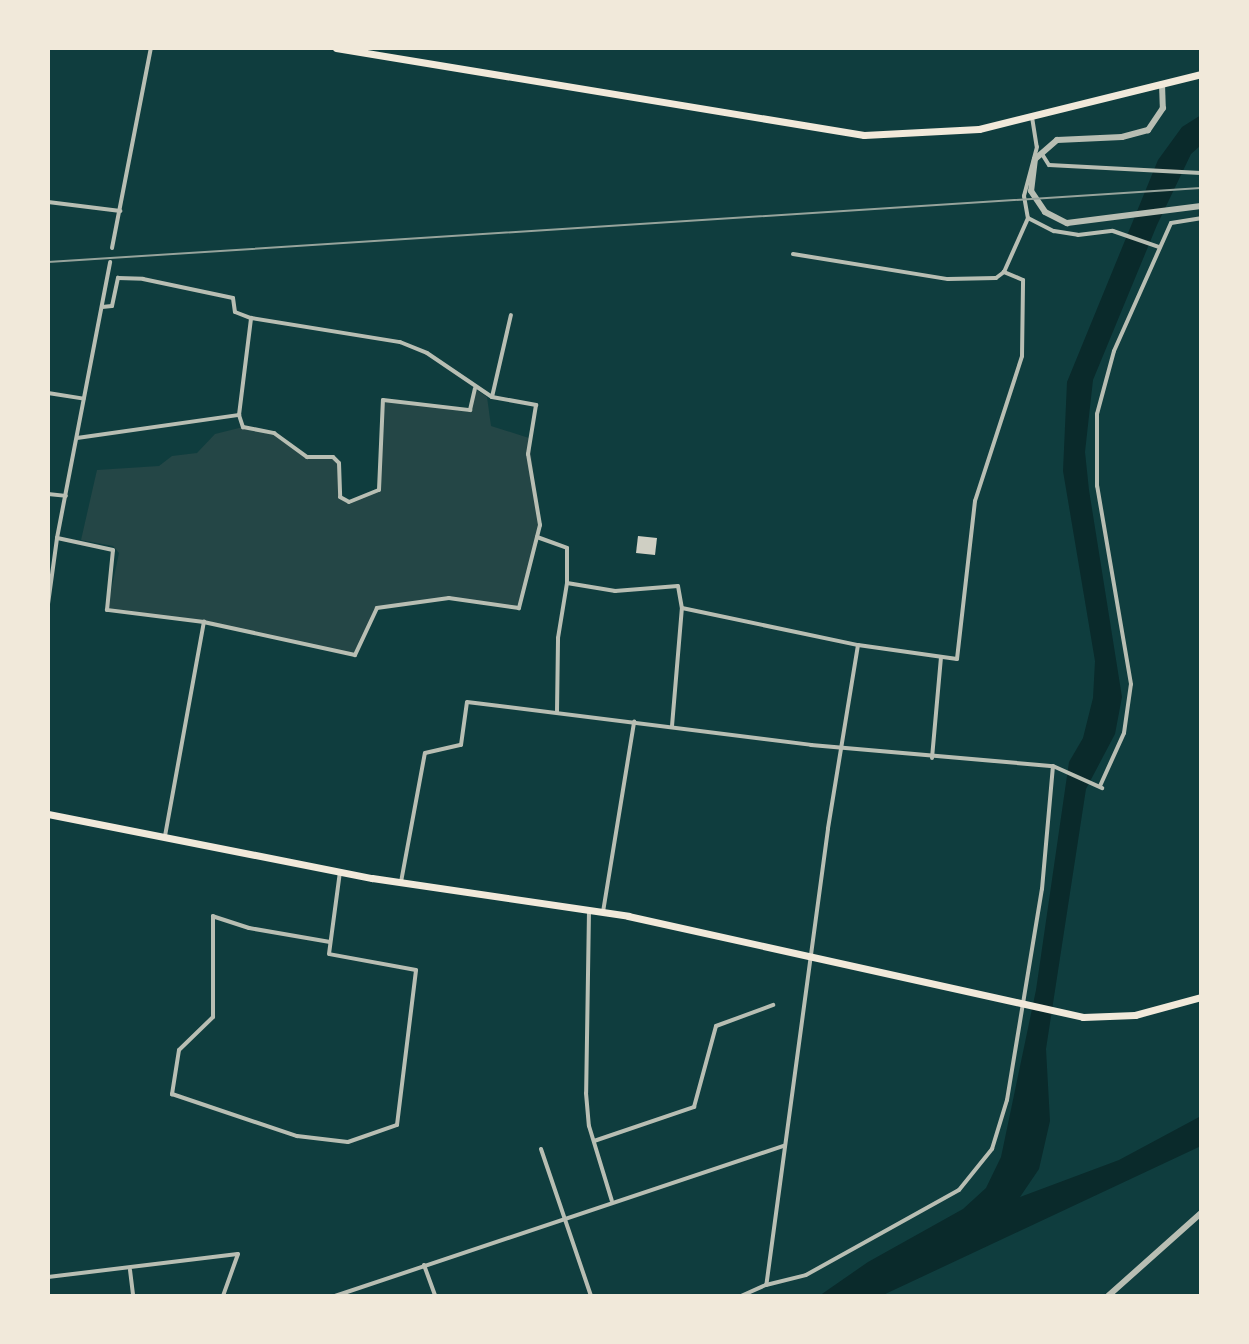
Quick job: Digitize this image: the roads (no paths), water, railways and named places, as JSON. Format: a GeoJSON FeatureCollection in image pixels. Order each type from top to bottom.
{"type":"FeatureCollection","features":[{"type":"Feature","properties":{"kind":"highway"},"geometry":{"type":"LineString","coordinates":[[336,48],[835,133],[932,134],[1032,117],[1201,74]]}},
{"type":"Feature","properties":{"kind":"highway"},"geometry":{"type":"LineString","coordinates":[[48,814],[340,872],[603,912],[1060,1013],[1108,1018],[1201,997]]}},
{"type":"Feature","properties":{"kind":"street"},"geometry":{"type":"LineString","coordinates":[[112,248],[151,48]]}},
{"type":"Feature","properties":{"kind":"street"},"geometry":{"type":"LineString","coordinates":[[1162,84],[1163,108],[1153,125],[1139,134],[1066,137],[1047,145],[1035,159],[1030,184],[1041,208],[1067,223],[1201,206]]}},
{"type":"Feature","properties":{"kind":"street"},"geometry":{"type":"LineString","coordinates":[[1032,117],[1037,147],[1049,165],[1149,174],[1201,173]]}},
{"type":"Feature","properties":{"kind":"street"},"geometry":{"type":"LineString","coordinates":[[793,254],[948,279],[996,278],[1004,272],[1028,218],[1024,196],[1037,147]]}},
{"type":"Feature","properties":{"kind":"street"},"geometry":{"type":"LineString","coordinates":[[48,202],[120,211]]}},
{"type":"Feature","properties":{"kind":"street"},"geometry":{"type":"LineString","coordinates":[[1028,218],[1078,235],[1124,235],[1156,246]]}},
{"type":"Feature","properties":{"kind":"street"},"geometry":{"type":"LineString","coordinates":[[401,882],[425,753],[461,745],[467,702],[932,758],[1053,766],[1100,786],[1124,733],[1131,684],[1097,486],[1097,414],[1114,351],[1156,246],[1171,223],[1201,218]]}},
{"type":"Feature","properties":{"kind":"street"},"geometry":{"type":"LineString","coordinates":[[48,604],[57,538],[110,262]]}},
{"type":"Feature","properties":{"kind":"street"},"geometry":{"type":"LineString","coordinates":[[682,608],[858,645],[957,659],[975,501],[1022,356],[1023,280],[1004,272]]}},
{"type":"Feature","properties":{"kind":"street"},"geometry":{"type":"LineString","coordinates":[[57,538],[113,550],[107,610],[204,622],[355,655],[377,608],[449,598],[519,608],[540,525],[528,454],[536,405],[492,397],[475,389],[427,353],[400,342],[251,318],[235,312],[233,298],[143,279],[118,278],[112,306],[102,307]]}},
{"type":"Feature","properties":{"kind":"street"},"geometry":{"type":"LineString","coordinates":[[492,397],[511,315]]}},
{"type":"Feature","properties":{"kind":"street"},"geometry":{"type":"LineString","coordinates":[[251,318],[239,415],[243,427],[274,433],[307,457],[333,457],[339,463],[340,497],[349,502],[379,490],[383,400],[470,410],[475,389]]}},
{"type":"Feature","properties":{"kind":"street"},"geometry":{"type":"LineString","coordinates":[[48,393],[84,399]]}},
{"type":"Feature","properties":{"kind":"street"},"geometry":{"type":"LineString","coordinates":[[77,438],[239,415]]}},
{"type":"Feature","properties":{"kind":"street"},"geometry":{"type":"LineString","coordinates":[[48,494],[66,496]]}},
{"type":"Feature","properties":{"kind":"street"},"geometry":{"type":"LineString","coordinates":[[537,537],[567,548],[567,583],[558,638],[557,712]]}},
{"type":"Feature","properties":{"kind":"street"},"geometry":{"type":"LineString","coordinates":[[567,583],[615,591],[678,586],[682,608],[672,726]]}},
{"type":"Feature","properties":{"kind":"street"},"geometry":{"type":"LineString","coordinates":[[165,836],[204,622]]}},
{"type":"Feature","properties":{"kind":"street"},"geometry":{"type":"LineString","coordinates":[[766,1285],[858,645]]}},
{"type":"Feature","properties":{"kind":"street"},"geometry":{"type":"LineString","coordinates":[[932,758],[941,656]]}},
{"type":"Feature","properties":{"kind":"street"},"geometry":{"type":"LineString","coordinates":[[603,912],[634,722]]}},
{"type":"Feature","properties":{"kind":"street"},"geometry":{"type":"LineString","coordinates":[[741,1296],[766,1285],[806,1275],[959,1190],[992,1149],[1007,1100],[1042,889],[1053,766]]}},
{"type":"Feature","properties":{"kind":"street"},"geometry":{"type":"LineString","coordinates":[[330,942],[249,928],[213,916],[213,1017],[179,1050],[172,1094],[297,1136],[348,1142],[397,1125],[416,970],[329,954],[340,872]]}},
{"type":"Feature","properties":{"kind":"street"},"geometry":{"type":"LineString","coordinates":[[589,910],[585,943],[586,1093],[594,1141],[612,1201]]}},
{"type":"Feature","properties":{"kind":"street"},"geometry":{"type":"LineString","coordinates":[[594,1141],[694,1107],[716,1026],[773,1005]]}},
{"type":"Feature","properties":{"kind":"street"},"geometry":{"type":"LineString","coordinates":[[335,1296],[612,1201],[785,1146]]}},
{"type":"Feature","properties":{"kind":"street"},"geometry":{"type":"LineString","coordinates":[[541,1149],[591,1296]]}},
{"type":"Feature","properties":{"kind":"street"},"geometry":{"type":"LineString","coordinates":[[1109,1296],[1201,1213]]}},
{"type":"Feature","properties":{"kind":"street"},"geometry":{"type":"LineString","coordinates":[[48,1277],[130,1270],[238,1254],[223,1296]]}},
{"type":"Feature","properties":{"kind":"street"},"geometry":{"type":"LineString","coordinates":[[424,1265],[435,1296]]}},
{"type":"Feature","properties":{"kind":"street"},"geometry":{"type":"LineString","coordinates":[[130,1270],[133,1296]]}},
{"type":"Feature","properties":{"kind":"railway"},"geometry":{"type":"LineString","coordinates":[[48,262],[1201,188]]}}]}
